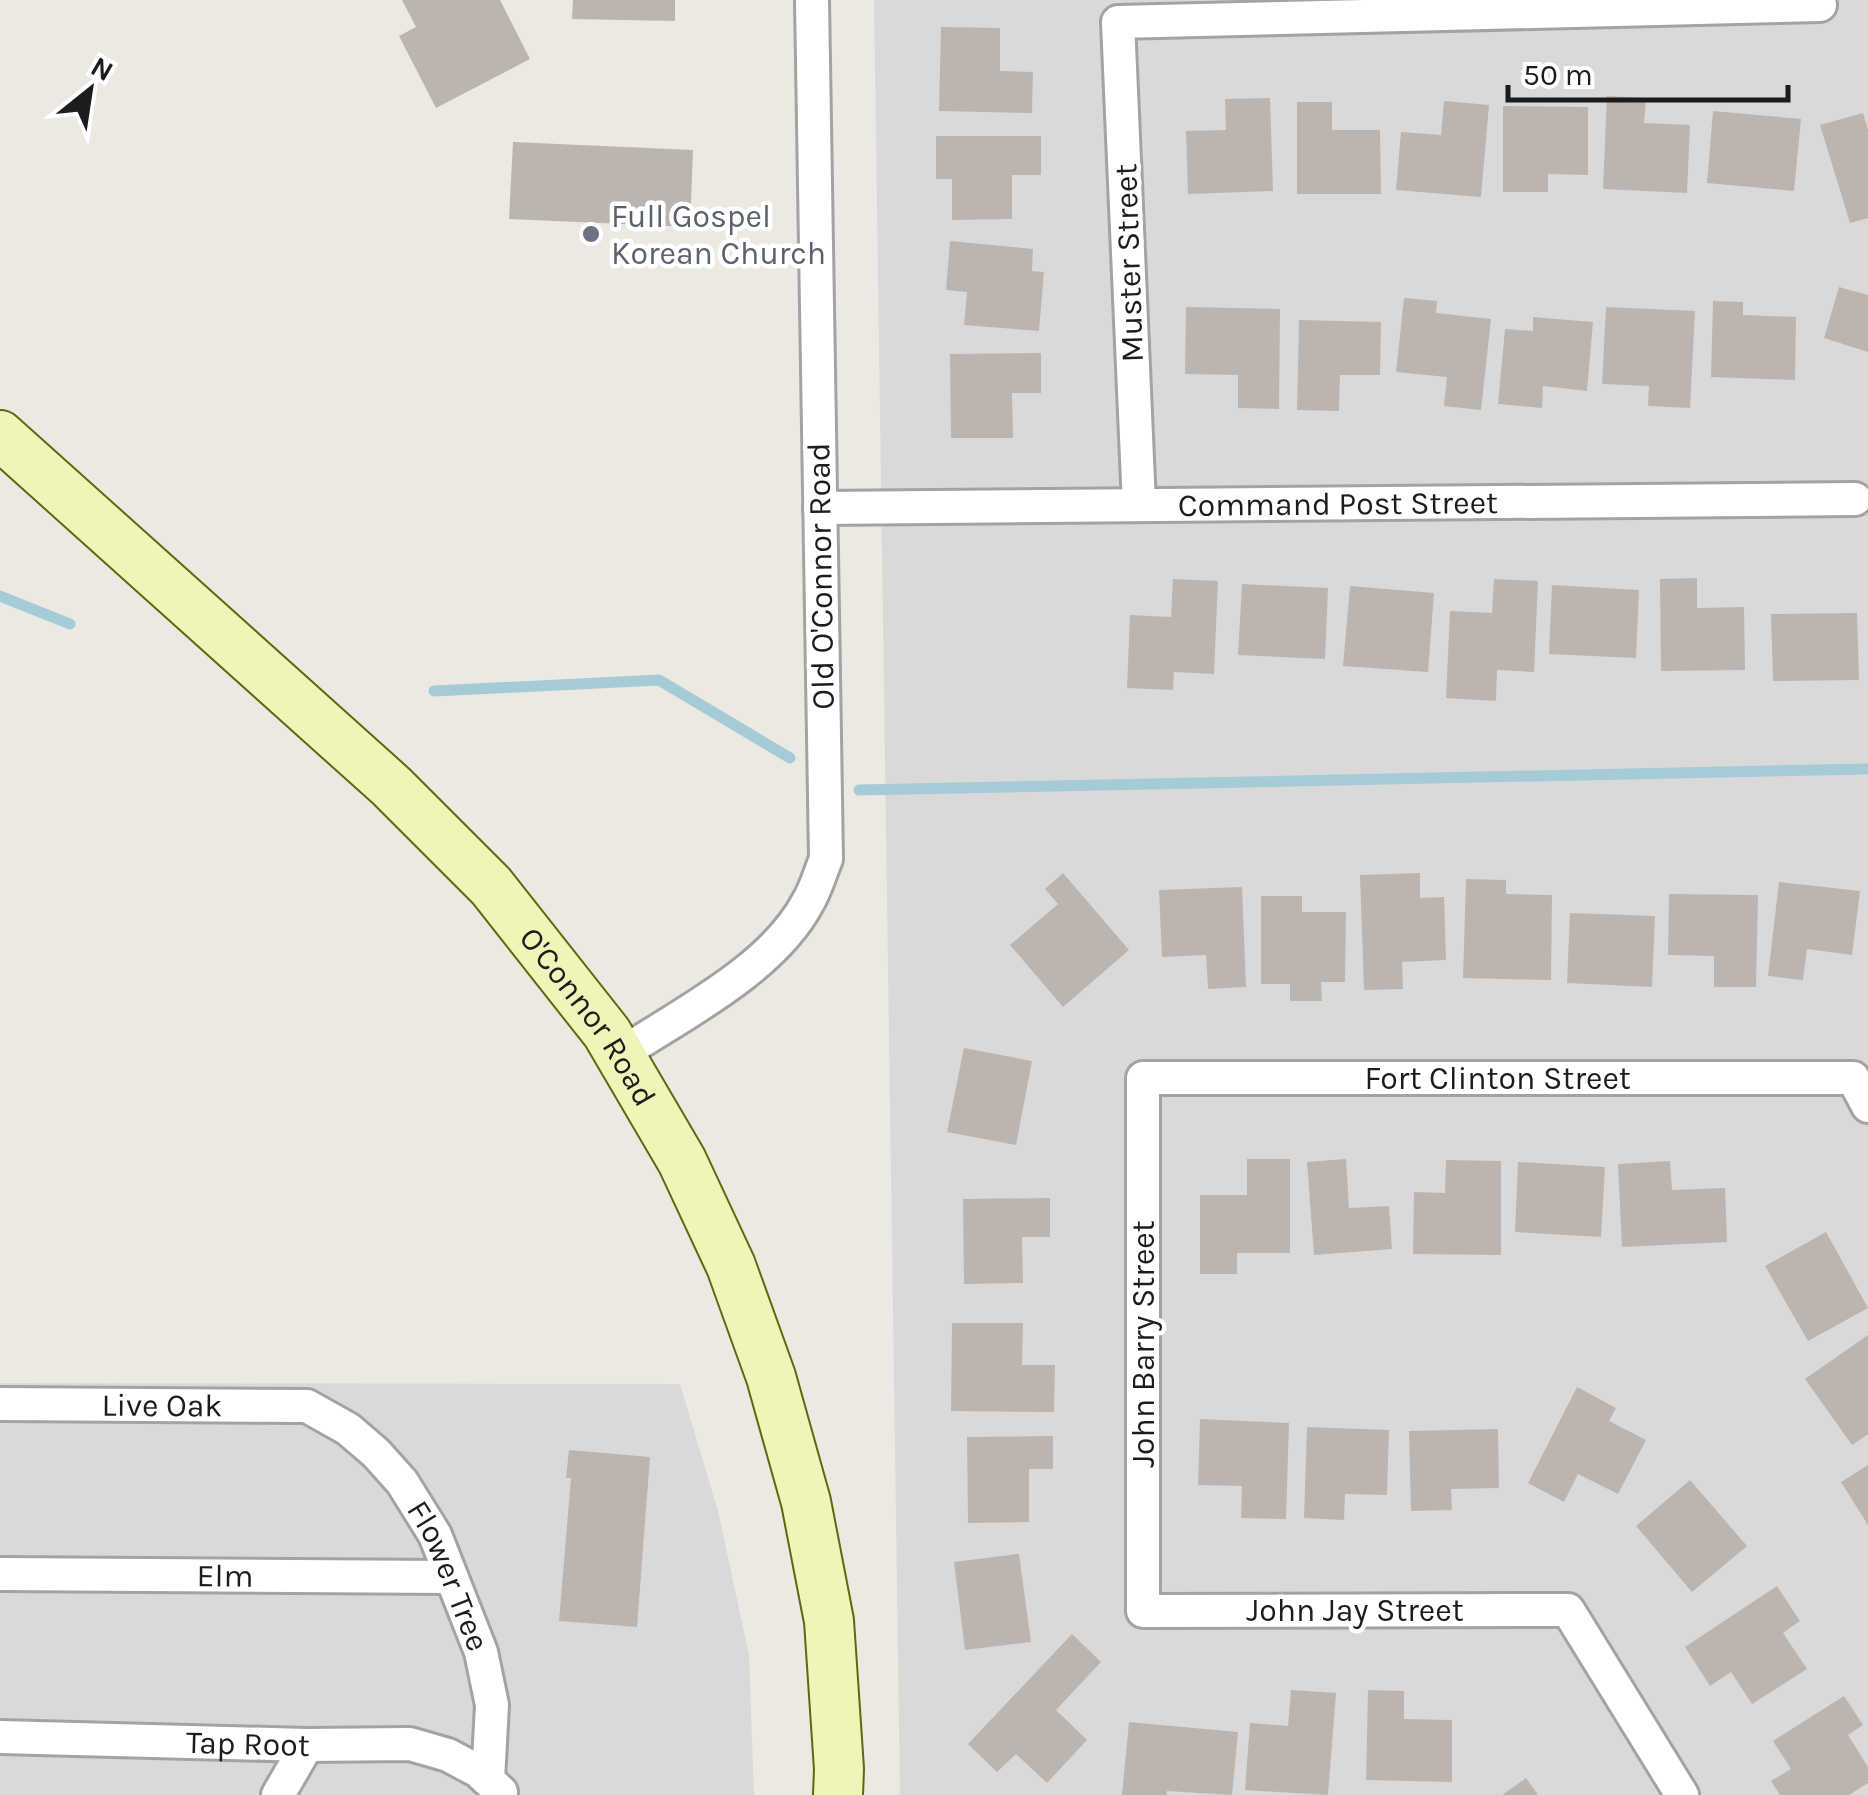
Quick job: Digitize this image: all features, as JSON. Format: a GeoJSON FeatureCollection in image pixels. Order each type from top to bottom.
{"type":"FeatureCollection","features":[{"type":"Feature","properties":{"kind":"main road","name":"O'Connor Road"},"geometry":{"type":"LineString","coordinates":[[0,435],[391,786],[491,886],[607,1034],[682,1161],[731,1266],[770,1377],[806,1502],[829,1621],[838,1795]]}},
{"type":"Feature","properties":{"kind":"street","name":"Old O'Connor Road"},"geometry":{"type":"LineString","coordinates":[[618,1056],[772,950],[808,904],[826,860],[812,0]]}},
{"type":"Feature","properties":{"kind":"street","name":"Muster Street"},"geometry":{"type":"LineString","coordinates":[[1140,505],[1118,22],[1820,5]]}},
{"type":"Feature","properties":{"kind":"street","name":"Command Post Street"},"geometry":{"type":"LineString","coordinates":[[820,508],[1855,498]]}},
{"type":"Feature","properties":{"kind":"street","name":"Fort Clinton Street"},"geometry":{"type":"LineString","coordinates":[[1142,1078],[1860,1092]]}},
{"type":"Feature","properties":{"kind":"street","name":"John Barry Street"},"geometry":{"type":"LineString","coordinates":[[1142,1078],[1143,1610]]}},
{"type":"Feature","properties":{"kind":"street","name":"Live Oak"},"geometry":{"type":"LineString","coordinates":[[0,1404],[307,1406],[324,1413]]}},
{"type":"Feature","properties":{"kind":"street","name":"Flower Tree"},"geometry":{"type":"LineString","coordinates":[[324,1413],[376,1453],[402,1482],[435,1535],[481,1652],[492,1706],[496,1787]]}},
{"type":"Feature","properties":{"kind":"street","name":"Elm"},"geometry":{"type":"LineString","coordinates":[[0,1574],[449,1576]]}},
{"type":"Feature","properties":{"kind":"street","name":"John Jay Street"},"geometry":{"type":"LineString","coordinates":[[1143,1610],[1568,1610],[1682,1795]]}},
{"type":"Feature","properties":{"kind":"street","name":"Tap Root"},"geometry":{"type":"LineString","coordinates":[[0,1737],[410,1744],[448,1755],[496,1787]]}},
{"type":"Feature","properties":{"kind":"street"},"geometry":{"type":"LineString","coordinates":[[278,1795],[307,1745]]}},
{"type":"Feature","properties":{"kind":"shaded area"},"geometry":{"type":"Polygon","coordinates":[[[874,0],[1868,0],[1868,1795],[900,1795],[874,0]]]}},
{"type":"Feature","properties":{"kind":"shaded area"},"geometry":{"type":"Polygon","coordinates":[[[0,1383],[680,1384],[718,1511],[749,1655],[754,1795],[0,1795],[0,1383]]]}},
{"type":"Feature","properties":{"kind":"building"},"geometry":{"type":"Polygon","coordinates":[[[402,0],[500,0],[530,59],[436,108],[399,36],[416,27],[402,0]]]}},
{"type":"Feature","properties":{"kind":"building"},"geometry":{"type":"Polygon","coordinates":[[[573,0],[675,0],[675,21],[572,19],[573,0]]]}},
{"type":"Feature","properties":{"kind":"building"},"geometry":{"type":"Polygon","coordinates":[[[941,27],[1000,28],[1000,71],[1033,72],[1032,113],[939,111],[941,27]]]}},
{"type":"Feature","properties":{"kind":"building"},"geometry":{"type":"Polygon","coordinates":[[[1607,96],[1646,98],[1644,123],[1690,125],[1687,193],[1603,189],[1607,96]]]}},
{"type":"Feature","properties":{"kind":"building"},"geometry":{"type":"Polygon","coordinates":[[[1270,98],[1273,191],[1188,194],[1186,131],[1226,130],[1225,99],[1270,98]]]}},
{"type":"Feature","properties":{"kind":"building"},"geometry":{"type":"Polygon","coordinates":[[[1444,101],[1489,105],[1481,197],[1396,190],[1401,132],[1441,135],[1444,101]]]}},
{"type":"Feature","properties":{"kind":"building"},"geometry":{"type":"Polygon","coordinates":[[[1297,102],[1332,102],[1332,130],[1380,130],[1381,194],[1297,194],[1297,102]]]}},
{"type":"Feature","properties":{"kind":"building"},"geometry":{"type":"Polygon","coordinates":[[[1503,106],[1588,107],[1588,175],[1548,174],[1548,192],[1503,192],[1503,106]]]}},
{"type":"Feature","properties":{"kind":"building"},"geometry":{"type":"Polygon","coordinates":[[[1713,111],[1801,119],[1794,191],[1707,183],[1713,111]]]}},
{"type":"Feature","properties":{"kind":"building"},"geometry":{"type":"Polygon","coordinates":[[[1863,113],[1868,130],[1868,218],[1850,223],[1820,125],[1863,113]]]}},
{"type":"Feature","properties":{"kind":"building"},"geometry":{"type":"Polygon","coordinates":[[[936,136],[1041,136],[1041,175],[1012,175],[1012,219],[952,220],[952,179],[936,179],[936,136]]]}},
{"type":"Feature","properties":{"kind":"building"},"geometry":{"type":"Polygon","coordinates":[[[513,142],[693,150],[690,227],[509,219],[513,142]]]}},
{"type":"Feature","properties":{"kind":"building"},"geometry":{"type":"Polygon","coordinates":[[[950,241],[1033,249],[1032,271],[1044,272],[1039,331],[964,325],[967,292],[946,290],[950,241]]]}},
{"type":"Feature","properties":{"kind":"building"},"geometry":{"type":"Polygon","coordinates":[[[1839,287],[1868,295],[1868,352],[1824,338],[1839,287]]]}},
{"type":"Feature","properties":{"kind":"building"},"geometry":{"type":"Polygon","coordinates":[[[1404,298],[1437,301],[1436,313],[1491,319],[1481,410],[1444,406],[1447,377],[1396,372],[1404,298]]]}},
{"type":"Feature","properties":{"kind":"building"},"geometry":{"type":"Polygon","coordinates":[[[1713,301],[1743,302],[1743,315],[1796,317],[1795,380],[1711,377],[1713,301]]]}},
{"type":"Feature","properties":{"kind":"building"},"geometry":{"type":"Polygon","coordinates":[[[1186,307],[1280,309],[1279,409],[1238,408],[1238,375],[1185,374],[1186,307]]]}},
{"type":"Feature","properties":{"kind":"building"},"geometry":{"type":"Polygon","coordinates":[[[1606,307],[1695,311],[1690,408],[1648,406],[1649,386],[1602,384],[1606,307]]]}},
{"type":"Feature","properties":{"kind":"building"},"geometry":{"type":"Polygon","coordinates":[[[1533,317],[1593,322],[1587,391],[1543,386],[1542,408],[1498,404],[1505,329],[1533,331],[1533,317]]]}},
{"type":"Feature","properties":{"kind":"building"},"geometry":{"type":"Polygon","coordinates":[[[1299,320],[1381,322],[1380,375],[1340,375],[1339,411],[1297,410],[1299,320]]]}},
{"type":"Feature","properties":{"kind":"building"},"geometry":{"type":"Polygon","coordinates":[[[1041,353],[1041,393],[1012,393],[1013,438],[951,438],[950,354],[1041,353]]]}},
{"type":"Feature","properties":{"kind":"building"},"geometry":{"type":"Polygon","coordinates":[[[1697,578],[1697,608],[1744,607],[1745,670],[1661,671],[1660,579],[1697,578]]]}},
{"type":"Feature","properties":{"kind":"building"},"geometry":{"type":"Polygon","coordinates":[[[1173,579],[1218,581],[1214,674],[1174,672],[1173,690],[1127,688],[1130,615],[1171,617],[1173,579]]]}},
{"type":"Feature","properties":{"kind":"building"},"geometry":{"type":"Polygon","coordinates":[[[1494,579],[1538,581],[1534,672],[1497,670],[1496,701],[1446,698],[1450,611],[1492,613],[1494,579]]]}},
{"type":"Feature","properties":{"kind":"building"},"geometry":{"type":"Polygon","coordinates":[[[1242,584],[1328,588],[1325,659],[1238,655],[1242,584]]]}},
{"type":"Feature","properties":{"kind":"building"},"geometry":{"type":"Polygon","coordinates":[[[1552,585],[1639,590],[1636,658],[1549,654],[1552,585]]]}},
{"type":"Feature","properties":{"kind":"building"},"geometry":{"type":"Polygon","coordinates":[[[1350,586],[1434,593],[1428,672],[1343,666],[1350,586]]]}},
{"type":"Feature","properties":{"kind":"building"},"geometry":{"type":"Polygon","coordinates":[[[1857,613],[1859,680],[1773,681],[1771,614],[1857,613]]]}},
{"type":"Feature","properties":{"kind":"building"},"geometry":{"type":"Polygon","coordinates":[[[1063,873],[1129,950],[1063,1007],[1010,945],[1058,904],[1045,889],[1063,873]]]}},
{"type":"Feature","properties":{"kind":"building"},"geometry":{"type":"Polygon","coordinates":[[[1420,873],[1420,898],[1444,897],[1446,960],[1402,962],[1403,989],[1364,990],[1360,875],[1420,873]]]}},
{"type":"Feature","properties":{"kind":"building"},"geometry":{"type":"Polygon","coordinates":[[[1466,879],[1506,880],[1506,894],[1552,895],[1551,980],[1463,978],[1466,879]]]}},
{"type":"Feature","properties":{"kind":"building"},"geometry":{"type":"Polygon","coordinates":[[[1779,882],[1860,891],[1852,955],[1807,949],[1803,980],[1768,976],[1779,882]]]}},
{"type":"Feature","properties":{"kind":"building"},"geometry":{"type":"Polygon","coordinates":[[[1242,887],[1246,987],[1208,989],[1206,955],[1162,957],[1159,890],[1242,887]]]}},
{"type":"Feature","properties":{"kind":"building"},"geometry":{"type":"Polygon","coordinates":[[[1669,894],[1758,895],[1756,987],[1714,987],[1714,956],[1668,955],[1669,894]]]}},
{"type":"Feature","properties":{"kind":"building"},"geometry":{"type":"Polygon","coordinates":[[[1261,896],[1302,896],[1302,912],[1346,912],[1345,982],[1321,982],[1322,1001],[1290,1001],[1290,984],[1261,984],[1261,896]]]}},
{"type":"Feature","properties":{"kind":"building"},"geometry":{"type":"Polygon","coordinates":[[[1570,913],[1655,916],[1652,987],[1567,983],[1570,913]]]}},
{"type":"Feature","properties":{"kind":"building"},"geometry":{"type":"Polygon","coordinates":[[[964,1048],[1032,1061],[1016,1145],[947,1132],[964,1048]]]}},
{"type":"Feature","properties":{"kind":"building"},"geometry":{"type":"Polygon","coordinates":[[[1247,1159],[1290,1159],[1290,1253],[1237,1253],[1237,1274],[1200,1274],[1200,1195],[1247,1195],[1247,1159]]]}},
{"type":"Feature","properties":{"kind":"building"},"geometry":{"type":"Polygon","coordinates":[[[1346,1159],[1349,1208],[1389,1206],[1392,1249],[1314,1255],[1307,1162],[1346,1159]]]}},
{"type":"Feature","properties":{"kind":"building"},"geometry":{"type":"Polygon","coordinates":[[[1446,1160],[1501,1161],[1501,1255],[1413,1254],[1414,1192],[1445,1193],[1446,1160]]]}},
{"type":"Feature","properties":{"kind":"building"},"geometry":{"type":"Polygon","coordinates":[[[1670,1161],[1672,1190],[1725,1188],[1727,1242],[1622,1247],[1618,1164],[1670,1161]]]}},
{"type":"Feature","properties":{"kind":"building"},"geometry":{"type":"Polygon","coordinates":[[[1518,1162],[1605,1167],[1601,1237],[1515,1232],[1518,1162]]]}},
{"type":"Feature","properties":{"kind":"building"},"geometry":{"type":"Polygon","coordinates":[[[1050,1198],[1050,1237],[1022,1237],[1023,1283],[964,1284],[963,1199],[1050,1198]]]}},
{"type":"Feature","properties":{"kind":"building"},"geometry":{"type":"Polygon","coordinates":[[[1826,1232],[1868,1308],[1808,1341],[1765,1266],[1826,1232]]]}},
{"type":"Feature","properties":{"kind":"building"},"geometry":{"type":"Polygon","coordinates":[[[952,1323],[1023,1323],[1022,1365],[1055,1365],[1054,1412],[951,1411],[952,1323]]]}},
{"type":"Feature","properties":{"kind":"building"},"geometry":{"type":"Polygon","coordinates":[[[1868,1335],[1868,1434],[1852,1445],[1805,1379],[1868,1335]]]}},
{"type":"Feature","properties":{"kind":"building"},"geometry":{"type":"Polygon","coordinates":[[[1577,1387],[1616,1408],[1609,1421],[1646,1440],[1618,1494],[1578,1474],[1564,1502],[1528,1483],[1577,1387]]]}},
{"type":"Feature","properties":{"kind":"building"},"geometry":{"type":"Polygon","coordinates":[[[1200,1419],[1289,1423],[1286,1519],[1241,1518],[1242,1486],[1198,1485],[1200,1419]]]}},
{"type":"Feature","properties":{"kind":"building"},"geometry":{"type":"Polygon","coordinates":[[[1307,1427],[1389,1430],[1387,1495],[1345,1494],[1344,1520],[1304,1518],[1307,1427]]]}},
{"type":"Feature","properties":{"kind":"building"},"geometry":{"type":"Polygon","coordinates":[[[1498,1429],[1499,1488],[1451,1489],[1452,1510],[1411,1511],[1409,1431],[1498,1429]]]}},
{"type":"Feature","properties":{"kind":"building"},"geometry":{"type":"Polygon","coordinates":[[[1053,1436],[1053,1469],[1029,1469],[1029,1522],[968,1523],[967,1437],[1053,1436]]]}},
{"type":"Feature","properties":{"kind":"building"},"geometry":{"type":"Polygon","coordinates":[[[569,1450],[650,1457],[637,1627],[559,1621],[571,1478],[566,1478],[569,1450]]]}},
{"type":"Feature","properties":{"kind":"building"},"geometry":{"type":"Polygon","coordinates":[[[1868,1465],[1868,1525],[1841,1482],[1868,1465]]]}},
{"type":"Feature","properties":{"kind":"building"},"geometry":{"type":"Polygon","coordinates":[[[1690,1480],[1747,1546],[1692,1592],[1636,1526],[1690,1480]]]}},
{"type":"Feature","properties":{"kind":"building"},"geometry":{"type":"Polygon","coordinates":[[[1019,1554],[1031,1642],[965,1650],[954,1562],[1019,1554]]]}},
{"type":"Feature","properties":{"kind":"building"},"geometry":{"type":"Polygon","coordinates":[[[1777,1586],[1800,1621],[1783,1633],[1807,1669],[1752,1704],[1731,1672],[1710,1686],[1685,1647],[1777,1586]]]}},
{"type":"Feature","properties":{"kind":"building"},"geometry":{"type":"Polygon","coordinates":[[[1072,1634],[1101,1662],[1056,1710],[1087,1740],[1047,1783],[1016,1754],[997,1772],[968,1744],[1072,1634]]]}},
{"type":"Feature","properties":{"kind":"building"},"geometry":{"type":"Polygon","coordinates":[[[1291,1690],[1336,1693],[1328,1795],[1245,1790],[1250,1723],[1288,1726],[1291,1690]]]}},
{"type":"Feature","properties":{"kind":"building"},"geometry":{"type":"Polygon","coordinates":[[[1368,1690],[1404,1691],[1404,1719],[1452,1720],[1452,1782],[1366,1780],[1368,1690]]]}},
{"type":"Feature","properties":{"kind":"building"},"geometry":{"type":"Polygon","coordinates":[[[1844,1696],[1863,1725],[1848,1735],[1868,1767],[1868,1783],[1849,1795],[1780,1795],[1771,1781],[1791,1769],[1773,1741],[1844,1696]]]}},
{"type":"Feature","properties":{"kind":"building"},"geometry":{"type":"Polygon","coordinates":[[[1129,1722],[1238,1732],[1232,1795],[1167,1791],[1167,1795],[1122,1795],[1129,1722]]]}},
{"type":"Feature","properties":{"kind":"building"},"geometry":{"type":"Polygon","coordinates":[[[1526,1778],[1538,1795],[1502,1795],[1526,1778]]]}},
{"type":"Feature","properties":{"kind":"waterway"},"geometry":{"type":"LineString","coordinates":[[0,596],[70,624]]}},
{"type":"Feature","properties":{"kind":"waterway"},"geometry":{"type":"LineString","coordinates":[[434,691],[659,680],[790,758]]}},
{"type":"Feature","properties":{"kind":"waterway"},"geometry":{"type":"LineString","coordinates":[[859,790],[1868,769]]}},
{"type":"Feature","properties":{"kind":"place","name":"Full Gospel Korean Church"},"geometry":{"type":"Point","coordinates":[591,234]}}]}
